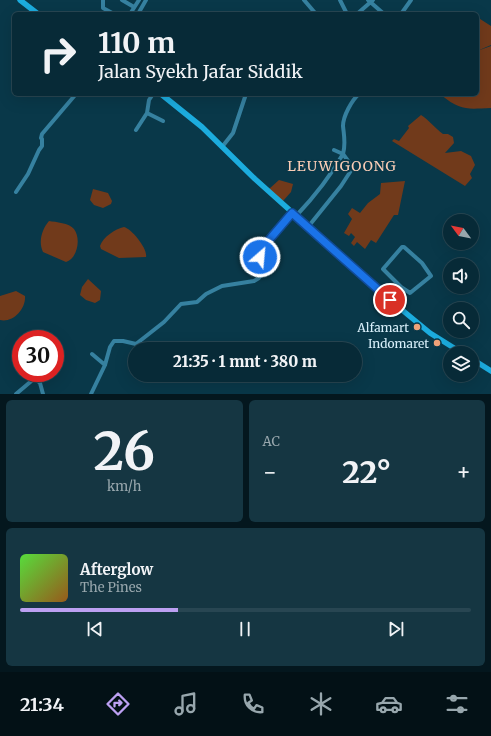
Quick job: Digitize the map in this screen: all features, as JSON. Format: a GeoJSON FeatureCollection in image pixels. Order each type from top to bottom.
{"type":"FeatureCollection","features":[{"type":"Feature","properties":{"kind":"main road"},"geometry":{"type":"LineString","coordinates":[[20,0],[35,12]]}},
{"type":"Feature","properties":{"kind":"main road"},"geometry":{"type":"LineString","coordinates":[[164,96],[185,112],[308,227],[390,300],[430,333],[451,346]]}},
{"type":"Feature","properties":{"kind":"main road"},"geometry":{"type":"LineString","coordinates":[[479,363],[491,370]]}},
{"type":"Feature","properties":{"kind":"street"},"geometry":{"type":"LineString","coordinates":[[101,12],[103,8],[103,0]]}},
{"type":"Feature","properties":{"kind":"street"},"geometry":{"type":"LineString","coordinates":[[122,0],[134,7]]}},
{"type":"Feature","properties":{"kind":"street"},"geometry":{"type":"LineString","coordinates":[[131,12],[139,0]]}},
{"type":"Feature","properties":{"kind":"street"},"geometry":{"type":"LineString","coordinates":[[139,12],[146,0]]}},
{"type":"Feature","properties":{"kind":"street"},"geometry":{"type":"LineString","coordinates":[[304,0],[314,12]]}},
{"type":"Feature","properties":{"kind":"street"},"geometry":{"type":"LineString","coordinates":[[340,0],[346,12]]}},
{"type":"Feature","properties":{"kind":"street"},"geometry":{"type":"LineString","coordinates":[[403,12],[412,0]]}},
{"type":"Feature","properties":{"kind":"street"},"geometry":{"type":"LineString","coordinates":[[359,12],[370,1],[382,12]]}},
{"type":"Feature","properties":{"kind":"street"},"geometry":{"type":"LineString","coordinates":[[103,8],[110,12]]}},
{"type":"Feature","properties":{"kind":"street"},"geometry":{"type":"LineString","coordinates":[[16,192],[28,174],[42,146],[42,134],[74,96]]}},
{"type":"Feature","properties":{"kind":"street"},"geometry":{"type":"LineString","coordinates":[[136,130],[147,113],[149,100],[152,96]]}},
{"type":"Feature","properties":{"kind":"street"},"geometry":{"type":"LineString","coordinates":[[222,147],[233,133],[245,96]]}},
{"type":"Feature","properties":{"kind":"street"},"geometry":{"type":"LineString","coordinates":[[142,342],[164,322],[180,304],[197,302],[206,294],[222,286],[257,280],[263,272],[260,257],[261,250],[326,182],[342,154],[345,141],[343,124],[358,96]]}},
{"type":"Feature","properties":{"kind":"street"},"geometry":{"type":"LineString","coordinates":[[147,113],[163,121]]}},
{"type":"Feature","properties":{"kind":"street"},"geometry":{"type":"LineString","coordinates":[[308,227],[352,170],[351,165],[342,154],[334,150]]}},
{"type":"Feature","properties":{"kind":"street"},"geometry":{"type":"LineString","coordinates":[[402,247],[404,247],[422,263],[431,276],[410,293],[401,287],[383,269],[402,247]]}},
{"type":"Feature","properties":{"kind":"street"},"geometry":{"type":"LineString","coordinates":[[390,300],[401,287]]}},
{"type":"Feature","properties":{"kind":"street"},"geometry":{"type":"LineString","coordinates":[[91,394],[105,365],[110,347],[114,341],[123,341],[128,343]]}},
{"type":"Feature","properties":{"kind":"street"},"geometry":{"type":"LineString","coordinates":[[92,354],[105,365]]}},
{"type":"Feature","properties":{"kind":"street"},"geometry":{"type":"LineString","coordinates":[[16,394],[35,378],[40,383],[43,394]]}},
{"type":"Feature","properties":{"kind":"shaded area"},"geometry":{"type":"Polygon","coordinates":[[[479,18],[491,26],[491,45],[479,50],[479,18]]]}},
{"type":"Feature","properties":{"kind":"shaded area"},"geometry":{"type":"Polygon","coordinates":[[[491,46],[491,108],[464,108],[454,104],[443,96],[479,96],[479,50],[491,46]]]}},
{"type":"Feature","properties":{"kind":"shaded area"},"geometry":{"type":"Polygon","coordinates":[[[421,115],[443,134],[448,134],[453,137],[454,143],[445,153],[461,151],[471,156],[475,165],[470,174],[472,178],[465,186],[392,141],[394,139],[399,141],[409,128],[408,126],[421,115]]]}},
{"type":"Feature","properties":{"kind":"shaded area"},"geometry":{"type":"Polygon","coordinates":[[[279,180],[293,184],[291,192],[283,201],[269,189],[279,180]]]}},
{"type":"Feature","properties":{"kind":"shaded area"},"geometry":{"type":"Polygon","coordinates":[[[405,181],[398,215],[394,215],[376,243],[371,240],[365,249],[357,242],[354,246],[351,243],[355,237],[351,233],[349,236],[344,233],[352,219],[348,214],[352,208],[360,213],[368,203],[380,194],[381,183],[405,181]]]}},
{"type":"Feature","properties":{"kind":"shaded area"},"geometry":{"type":"Polygon","coordinates":[[[93,189],[108,193],[112,201],[111,204],[103,208],[94,205],[90,200],[93,189]]]}},
{"type":"Feature","properties":{"kind":"shaded area"},"geometry":{"type":"Polygon","coordinates":[[[49,221],[69,225],[76,233],[78,242],[76,252],[70,260],[66,262],[43,252],[41,240],[44,228],[49,221]]]}},
{"type":"Feature","properties":{"kind":"shaded area"},"geometry":{"type":"Polygon","coordinates":[[[124,227],[131,231],[139,240],[145,249],[146,257],[119,258],[101,249],[100,246],[107,237],[113,232],[124,227]]]}},
{"type":"Feature","properties":{"kind":"shaded area"},"geometry":{"type":"Polygon","coordinates":[[[88,279],[101,291],[100,300],[95,303],[86,300],[80,295],[82,287],[88,279]]]}},
{"type":"Feature","properties":{"kind":"shaded area"},"geometry":{"type":"Polygon","coordinates":[[[16,291],[25,296],[25,301],[21,310],[10,319],[0,320],[0,296],[16,291]]]}},
{"type":"Feature","properties":{"kind":"place","name":"Alfamart"},"geometry":{"type":"Point","coordinates":[417,327]}},
{"type":"Feature","properties":{"kind":"place","name":"Indomaret"},"geometry":{"type":"Point","coordinates":[437,343]}},
{"type":"Feature","properties":{"kind":"district","name":"LEUWIGOONG"},"geometry":{"type":"Point","coordinates":[342,166]}},
{"type":"Feature","properties":{"kind":"route"},"geometry":{"type":"LineString","coordinates":[[260,257],[263,247],[292,213],[390,300]]}}]}
